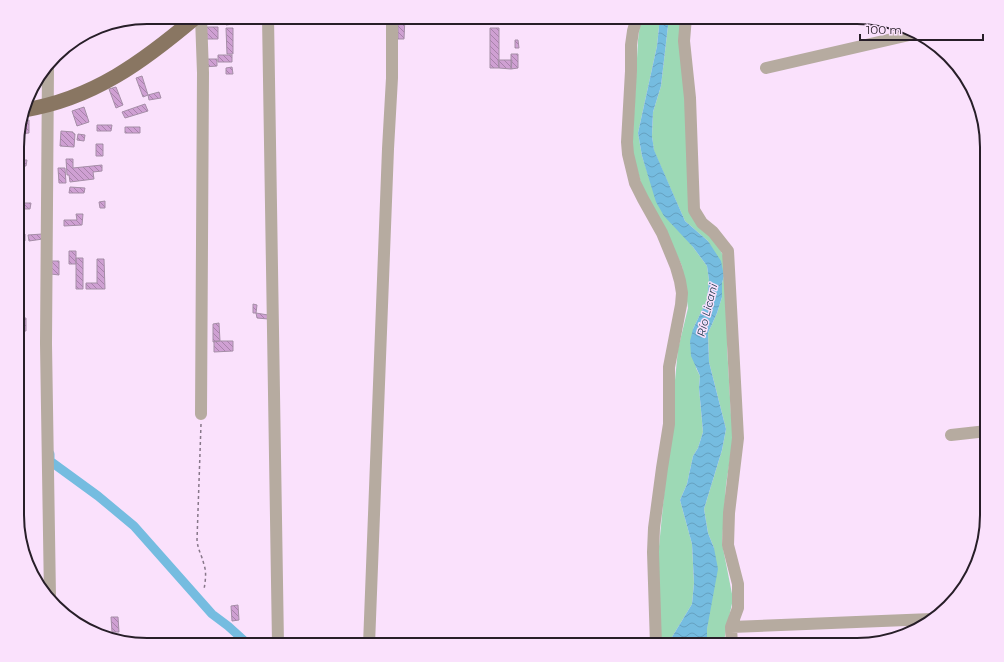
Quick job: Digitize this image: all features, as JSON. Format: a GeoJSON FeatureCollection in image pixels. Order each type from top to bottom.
{"type":"FeatureCollection","features":[{"type":"Feature","properties":{"kind":"main road"},"geometry":{"type":"LineString","coordinates":[[30,109],[53,104],[88,91],[126,70],[162,46],[188,24]]}},
{"type":"Feature","properties":{"kind":"street"},"geometry":{"type":"LineString","coordinates":[[201,24],[204,72],[201,414]]}},
{"type":"Feature","properties":{"kind":"street"},"geometry":{"type":"LineString","coordinates":[[268,24],[278,638]]}},
{"type":"Feature","properties":{"kind":"street"},"geometry":{"type":"LineString","coordinates":[[369,638],[392,78],[392,24]]}},
{"type":"Feature","properties":{"kind":"street"},"geometry":{"type":"LineString","coordinates":[[635,24],[631,46],[627,142],[628,154],[635,183],[662,233],[676,267],[682,293],[669,367],[669,424],[654,528],[653,552],[656,638]]}},
{"type":"Feature","properties":{"kind":"street"},"geometry":{"type":"LineString","coordinates":[[685,24],[684,41],[690,98],[694,210],[702,223],[713,232],[728,251],[738,438],[729,513],[728,545],[738,584],[738,608],[731,627],[732,638]]}},
{"type":"Feature","properties":{"kind":"street"},"geometry":{"type":"LineString","coordinates":[[766,68],[908,35]]}},
{"type":"Feature","properties":{"kind":"street"},"geometry":{"type":"LineString","coordinates":[[49,72],[54,122],[54,220]]}},
{"type":"Feature","properties":{"kind":"street"},"geometry":{"type":"LineString","coordinates":[[50,591],[46,344],[53,104]]}},
{"type":"Feature","properties":{"kind":"street"},"geometry":{"type":"LineString","coordinates":[[951,435],[980,432]]}},
{"type":"Feature","properties":{"kind":"street"},"geometry":{"type":"LineString","coordinates":[[731,627],[923,619]]}},
{"type":"Feature","properties":{"kind":"path"},"geometry":{"type":"LineString","coordinates":[[201,414],[197,540],[198,551],[204,565],[206,577],[204,590]]}},
{"type":"Feature","properties":{"kind":"green space"},"geometry":{"type":"Polygon","coordinates":[[[640,24],[659,24],[657,46],[638,133],[642,156],[649,177],[693,247],[707,266],[709,280],[707,300],[693,329],[696,368],[700,376],[699,388],[703,432],[698,448],[693,456],[687,484],[680,500],[692,544],[694,583],[692,604],[671,638],[657,638],[658,557],[678,349],[688,308],[682,266],[662,223],[642,187],[632,150],[640,24]]]}},
{"type":"Feature","properties":{"kind":"green space"},"geometry":{"type":"Polygon","coordinates":[[[668,24],[681,24],[689,194],[724,257],[727,306],[727,346],[731,415],[734,433],[726,485],[722,543],[733,599],[725,638],[707,638],[714,548],[708,533],[704,509],[722,450],[726,429],[709,362],[708,333],[722,297],[722,283],[724,276],[708,241],[685,221],[654,151],[652,136],[653,112],[661,86],[668,24]]]}},
{"type":"Feature","properties":{"kind":"water","name":"Río Licani"},"geometry":{"type":"Polygon","coordinates":[[[659,24],[668,24],[661,86],[653,112],[652,136],[654,150],[685,221],[708,241],[721,261],[724,276],[722,283],[722,297],[708,333],[709,362],[726,429],[722,450],[704,509],[708,533],[714,548],[718,569],[707,629],[707,638],[671,638],[692,604],[694,583],[692,544],[680,500],[687,484],[693,456],[698,448],[703,432],[699,388],[700,376],[691,356],[690,341],[693,329],[707,300],[709,280],[707,266],[693,247],[664,216],[656,202],[642,156],[638,133],[657,46],[659,24]]]}},
{"type":"Feature","properties":{"kind":"building"},"geometry":{"type":"Polygon","coordinates":[[[398,24],[405,24],[404,39],[398,39],[398,24]]]}},
{"type":"Feature","properties":{"kind":"building"},"geometry":{"type":"Polygon","coordinates":[[[203,27],[218,27],[218,39],[204,39],[203,27]]]}},
{"type":"Feature","properties":{"kind":"building"},"geometry":{"type":"Polygon","coordinates":[[[226,28],[233,28],[233,54],[227,54],[226,28]]]}},
{"type":"Feature","properties":{"kind":"building"},"geometry":{"type":"Polygon","coordinates":[[[490,28],[499,28],[499,68],[490,68],[490,28]]]}},
{"type":"Feature","properties":{"kind":"building"},"geometry":{"type":"Polygon","coordinates":[[[515,40],[518,40],[519,48],[515,48],[515,40]]]}},
{"type":"Feature","properties":{"kind":"building"},"geometry":{"type":"Polygon","coordinates":[[[511,54],[518,54],[518,68],[511,69],[511,54]]]}},
{"type":"Feature","properties":{"kind":"building"},"geometry":{"type":"Polygon","coordinates":[[[218,55],[232,55],[232,62],[218,62],[218,55]]]}},
{"type":"Feature","properties":{"kind":"building"},"geometry":{"type":"Polygon","coordinates":[[[204,59],[217,59],[217,66],[204,67],[204,59]]]}},
{"type":"Feature","properties":{"kind":"building"},"geometry":{"type":"Polygon","coordinates":[[[498,60],[512,60],[511,69],[499,68],[498,60]]]}},
{"type":"Feature","properties":{"kind":"building"},"geometry":{"type":"Polygon","coordinates":[[[232,67],[233,74],[226,74],[226,68],[232,67]]]}},
{"type":"Feature","properties":{"kind":"building"},"geometry":{"type":"Polygon","coordinates":[[[142,76],[148,95],[143,97],[136,78],[142,76]]]}},
{"type":"Feature","properties":{"kind":"building"},"geometry":{"type":"Polygon","coordinates":[[[116,87],[123,105],[116,108],[109,89],[116,87]]]}},
{"type":"Feature","properties":{"kind":"building"},"geometry":{"type":"Polygon","coordinates":[[[159,92],[161,98],[149,100],[148,95],[159,92]]]}},
{"type":"Feature","properties":{"kind":"building"},"geometry":{"type":"Polygon","coordinates":[[[145,104],[148,111],[125,118],[122,112],[145,104]]]}},
{"type":"Feature","properties":{"kind":"building"},"geometry":{"type":"Polygon","coordinates":[[[84,107],[89,122],[77,126],[72,111],[84,107]]]}},
{"type":"Feature","properties":{"kind":"building"},"geometry":{"type":"Polygon","coordinates":[[[27,120],[29,120],[29,133],[25,133],[25,131],[27,120]]]}},
{"type":"Feature","properties":{"kind":"building"},"geometry":{"type":"Polygon","coordinates":[[[97,125],[112,125],[111,131],[97,131],[97,125]]]}},
{"type":"Feature","properties":{"kind":"building"},"geometry":{"type":"Polygon","coordinates":[[[125,127],[140,127],[140,133],[125,133],[125,127]]]}},
{"type":"Feature","properties":{"kind":"building"},"geometry":{"type":"Polygon","coordinates":[[[61,131],[73,132],[75,134],[74,147],[60,146],[61,131]]]}},
{"type":"Feature","properties":{"kind":"building"},"geometry":{"type":"Polygon","coordinates":[[[78,134],[85,135],[84,141],[77,140],[78,134]]]}},
{"type":"Feature","properties":{"kind":"building"},"geometry":{"type":"Polygon","coordinates":[[[96,144],[103,144],[103,156],[96,156],[96,144]]]}},
{"type":"Feature","properties":{"kind":"building"},"geometry":{"type":"Polygon","coordinates":[[[66,159],[73,159],[73,168],[102,165],[102,171],[93,172],[94,179],[70,182],[69,175],[67,175],[66,159]]]}},
{"type":"Feature","properties":{"kind":"building"},"geometry":{"type":"Polygon","coordinates":[[[24,160],[27,160],[26,166],[24,166],[24,160]]]}},
{"type":"Feature","properties":{"kind":"building"},"geometry":{"type":"Polygon","coordinates":[[[58,168],[65,168],[66,183],[59,183],[58,168]]]}},
{"type":"Feature","properties":{"kind":"building"},"geometry":{"type":"Polygon","coordinates":[[[70,187],[85,188],[84,193],[69,193],[70,187]]]}},
{"type":"Feature","properties":{"kind":"building"},"geometry":{"type":"Polygon","coordinates":[[[105,201],[105,208],[100,208],[99,202],[105,201]]]}},
{"type":"Feature","properties":{"kind":"building"},"geometry":{"type":"Polygon","coordinates":[[[24,203],[31,203],[30,209],[24,209],[24,203]]]}},
{"type":"Feature","properties":{"kind":"building"},"geometry":{"type":"Polygon","coordinates":[[[76,214],[83,214],[82,225],[64,226],[64,220],[77,220],[76,214]]]}},
{"type":"Feature","properties":{"kind":"building"},"geometry":{"type":"Polygon","coordinates":[[[42,234],[43,239],[29,241],[28,235],[42,234]]]}},
{"type":"Feature","properties":{"kind":"building"},"geometry":{"type":"Polygon","coordinates":[[[69,251],[76,251],[76,264],[69,264],[69,251]]]}},
{"type":"Feature","properties":{"kind":"building"},"geometry":{"type":"Polygon","coordinates":[[[76,258],[83,258],[83,289],[76,289],[76,258]]]}},
{"type":"Feature","properties":{"kind":"building"},"geometry":{"type":"Polygon","coordinates":[[[97,259],[104,259],[105,289],[86,289],[86,283],[97,283],[97,259]]]}},
{"type":"Feature","properties":{"kind":"building"},"geometry":{"type":"Polygon","coordinates":[[[51,261],[59,261],[59,275],[51,274],[51,261]]]}},
{"type":"Feature","properties":{"kind":"building"},"geometry":{"type":"Polygon","coordinates":[[[253,304],[257,305],[256,313],[253,313],[253,304]]]}},
{"type":"Feature","properties":{"kind":"building"},"geometry":{"type":"Polygon","coordinates":[[[256,313],[268,315],[268,319],[257,318],[256,313]]]}},
{"type":"Feature","properties":{"kind":"building"},"geometry":{"type":"Polygon","coordinates":[[[24,318],[26,318],[26,331],[24,331],[24,318]]]}},
{"type":"Feature","properties":{"kind":"building"},"geometry":{"type":"Polygon","coordinates":[[[219,323],[220,341],[213,342],[213,324],[219,323]]]}},
{"type":"Feature","properties":{"kind":"building"},"geometry":{"type":"Polygon","coordinates":[[[214,341],[233,341],[233,351],[214,352],[214,341]]]}},
{"type":"Feature","properties":{"kind":"building"},"geometry":{"type":"Polygon","coordinates":[[[238,605],[239,620],[232,621],[231,606],[238,605]]]}},
{"type":"Feature","properties":{"kind":"building"},"geometry":{"type":"Polygon","coordinates":[[[111,617],[118,617],[119,632],[112,632],[111,617]]]}},
{"type":"Feature","properties":{"kind":"waterway"},"geometry":{"type":"LineString","coordinates":[[50,454],[50,461],[98,496],[134,526],[212,614],[241,638]]}}]}
